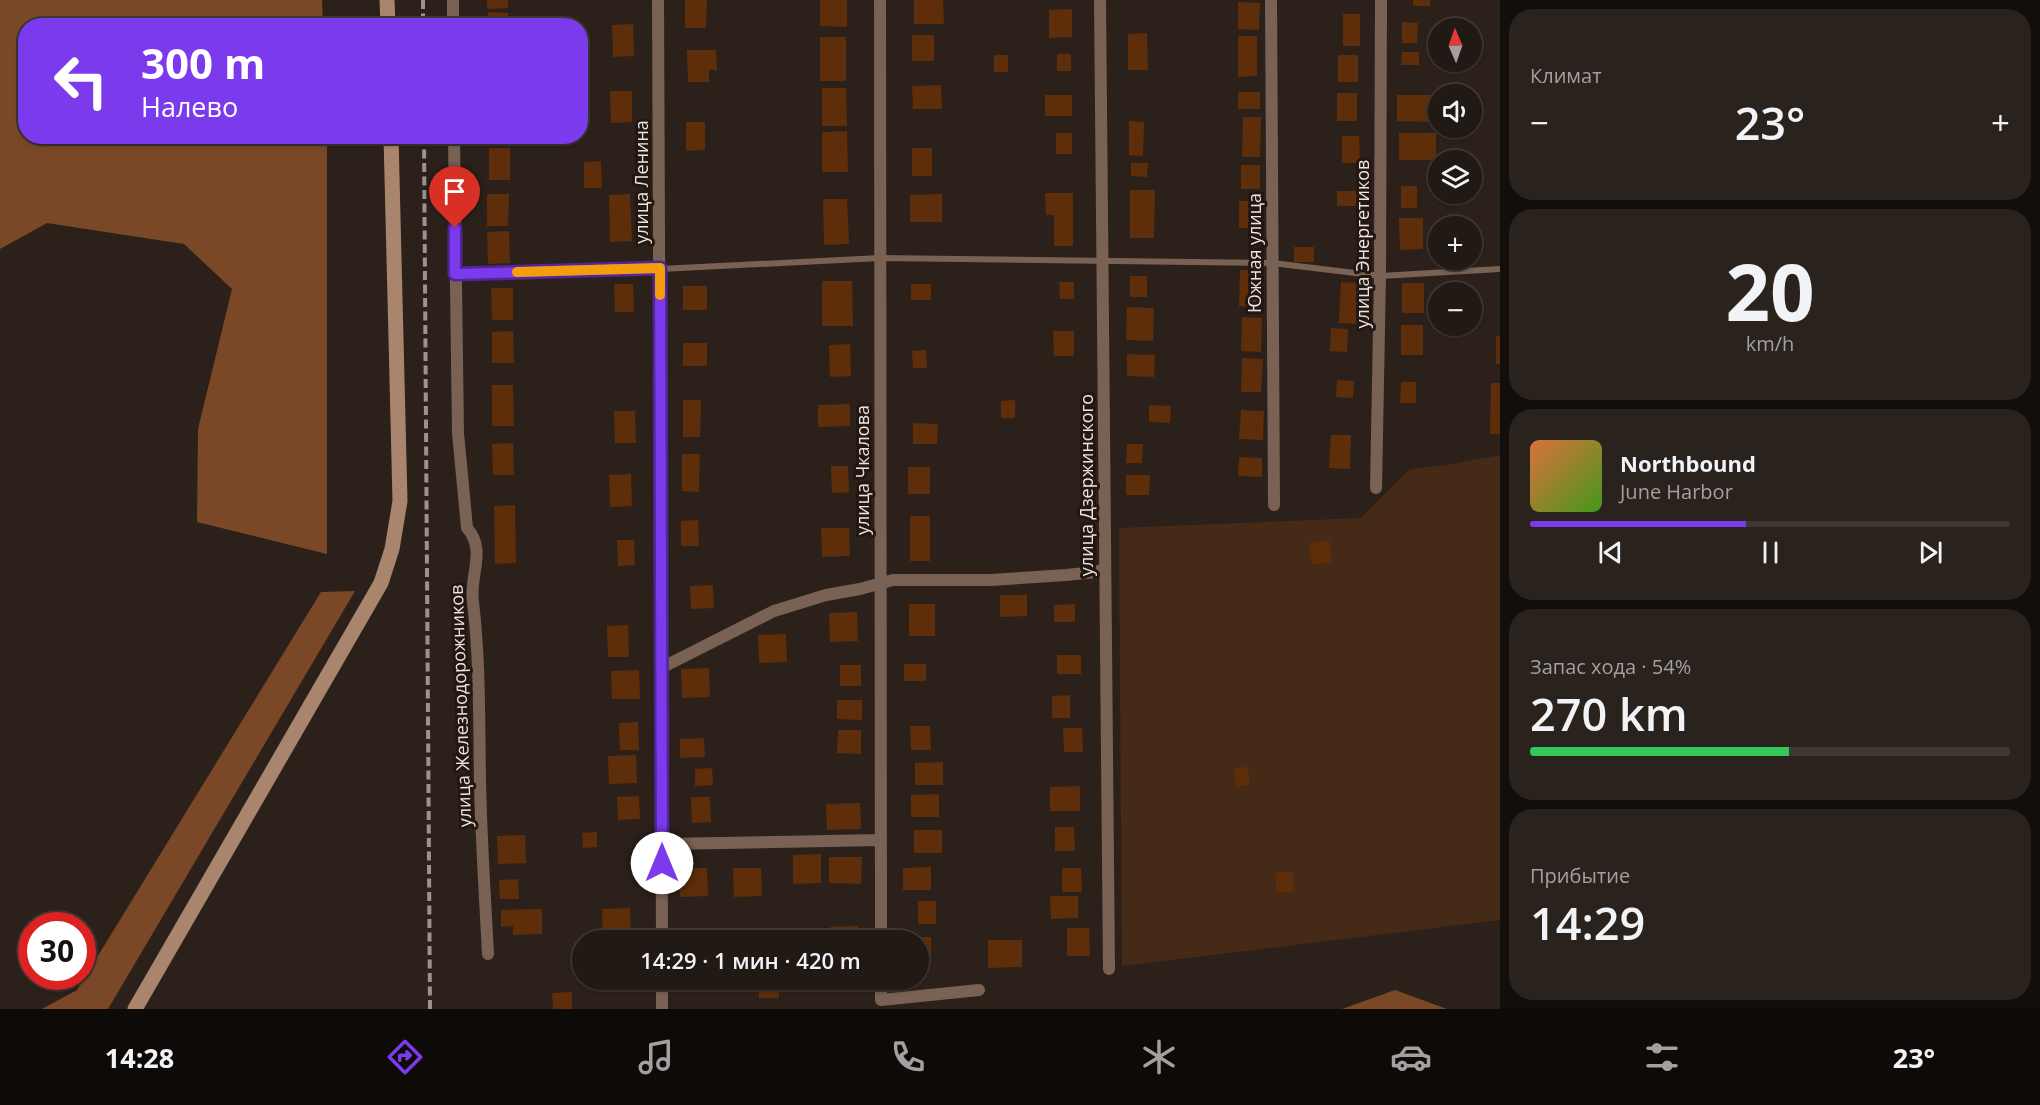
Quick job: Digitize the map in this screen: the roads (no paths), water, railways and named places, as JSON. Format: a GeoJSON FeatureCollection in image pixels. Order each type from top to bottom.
{"type":"FeatureCollection","features":[{"type":"Feature","properties":{"kind":"main road"},"geometry":{"type":"LineString","coordinates":[[387,0],[388,18]]}},
{"type":"Feature","properties":{"kind":"main road"},"geometry":{"type":"LineString","coordinates":[[135,1009],[381,583],[392,549],[400,501],[391,144]]}},
{"type":"Feature","properties":{"kind":"street"},"geometry":{"type":"LineString","coordinates":[[453,0],[453,18]]}},
{"type":"Feature","properties":{"kind":"street","name":"улица Ленина"},"geometry":{"type":"LineString","coordinates":[[658,0],[662,930]]}},
{"type":"Feature","properties":{"kind":"street","name":"улица Чкалова"},"geometry":{"type":"LineString","coordinates":[[880,0],[881,930]]}},
{"type":"Feature","properties":{"kind":"street","name":"улица Дзержинского"},"geometry":{"type":"LineString","coordinates":[[1100,0],[1109,969]]}},
{"type":"Feature","properties":{"kind":"street","name":"Южная улица"},"geometry":{"type":"LineString","coordinates":[[1271,0],[1274,505]]}},
{"type":"Feature","properties":{"kind":"street","name":"улица Энергетиков"},"geometry":{"type":"LineString","coordinates":[[1376,488],[1380,276],[1381,0]]}},
{"type":"Feature","properties":{"kind":"street","name":"улица Железнодорожников"},"geometry":{"type":"LineString","coordinates":[[454,144],[458,433],[467,528],[475,537],[477,555],[471,590],[477,637],[481,815],[488,954]]}},
{"type":"Feature","properties":{"kind":"street"},"geometry":{"type":"LineString","coordinates":[[661,668],[774,611],[826,595],[893,580],[991,580],[1046,577],[1096,572],[1104,569]]}},
{"type":"Feature","properties":{"kind":"street"},"geometry":{"type":"LineString","coordinates":[[662,844],[881,840]]}},
{"type":"Feature","properties":{"kind":"street"},"geometry":{"type":"LineString","coordinates":[[662,990],[662,1009]]}},
{"type":"Feature","properties":{"kind":"street"},"geometry":{"type":"LineString","coordinates":[[881,990],[881,1000],[979,990]]}},
{"type":"Feature","properties":{"kind":"lane"},"geometry":{"type":"LineString","coordinates":[[455,274],[880,258],[1272,263],[1380,276],[1500,269]]}},
{"type":"Feature","properties":{"kind":"railway"},"geometry":{"type":"LineString","coordinates":[[423,0],[423,18]]}},
{"type":"Feature","properties":{"kind":"railway"},"geometry":{"type":"LineString","coordinates":[[424,144],[430,1009]]}}]}
